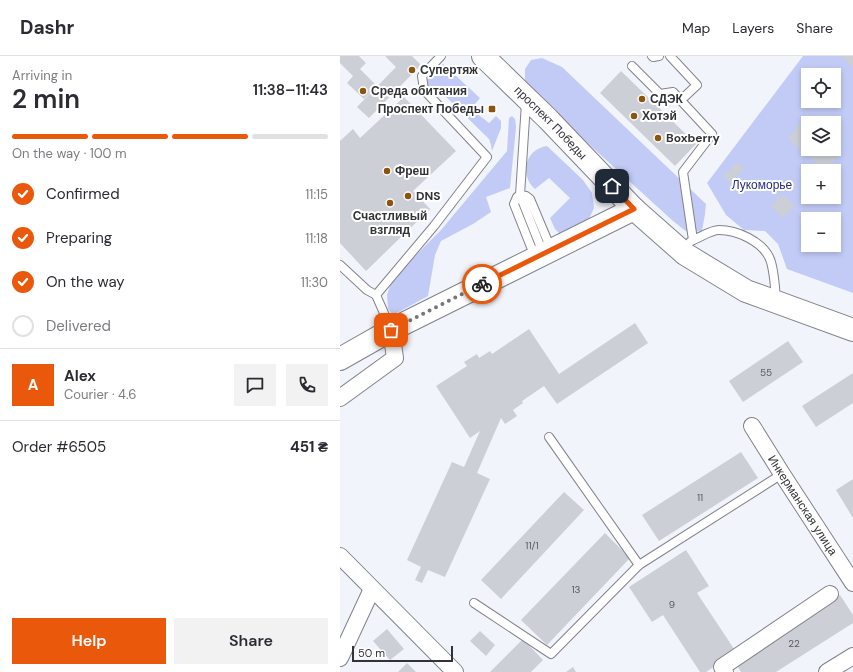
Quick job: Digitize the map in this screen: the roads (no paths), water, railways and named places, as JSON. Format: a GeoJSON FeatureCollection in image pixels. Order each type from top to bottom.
{"type":"FeatureCollection","features":[{"type":"Feature","properties":{"kind":"main road","name":"проспект Победы"},"geometry":{"type":"LineString","coordinates":[[483,56],[548,119],[634,209],[687,245],[685,254],[746,291],[853,330]]}},
{"type":"Feature","properties":{"kind":"main road"},"geometry":{"type":"LineString","coordinates":[[340,359],[391,330],[634,209]]}},
{"type":"Feature","properties":{"kind":"street"},"geometry":{"type":"LineString","coordinates":[[340,398],[395,358],[391,330]]}},
{"type":"Feature","properties":{"kind":"street","name":"Инкерманская улица"},"geometry":{"type":"LineString","coordinates":[[752,426],[853,583]]}},
{"type":"Feature","properties":{"kind":"street"},"geometry":{"type":"LineString","coordinates":[[340,556],[455,672]]}},
{"type":"Feature","properties":{"kind":"street"},"geometry":{"type":"LineString","coordinates":[[340,658],[372,589]]}},
{"type":"Feature","properties":{"kind":"street"},"geometry":{"type":"LineString","coordinates":[[725,672],[722,667],[830,594]]}},
{"type":"Feature","properties":{"kind":"street"},"geometry":{"type":"LineString","coordinates":[[826,672],[853,656]]}},
{"type":"Feature","properties":{"kind":"lane"},"geometry":{"type":"LineString","coordinates":[[376,295],[438,222],[488,157],[424,90],[422,76],[441,56]]}},
{"type":"Feature","properties":{"kind":"lane"},"geometry":{"type":"LineString","coordinates":[[652,56],[659,56]]}},
{"type":"Feature","properties":{"kind":"lane"},"geometry":{"type":"LineString","coordinates":[[670,56],[697,85],[681,100]]}},
{"type":"Feature","properties":{"kind":"lane"},"geometry":{"type":"LineString","coordinates":[[632,66],[660,94],[673,92],[712,134],[683,172],[687,245],[718,230],[739,234],[756,241],[769,257],[774,278],[776,302]]}},
{"type":"Feature","properties":{"kind":"lane"},"geometry":{"type":"LineString","coordinates":[[520,195],[527,98]]}},
{"type":"Feature","properties":{"kind":"lane"},"geometry":{"type":"LineString","coordinates":[[520,195],[526,196],[530,199],[543,254],[514,204],[516,197],[520,195]]}},
{"type":"Feature","properties":{"kind":"lane"},"geometry":{"type":"LineString","coordinates":[[340,265],[367,290],[376,295],[391,330]]}},
{"type":"Feature","properties":{"kind":"lane"},"geometry":{"type":"LineString","coordinates":[[549,437],[639,565]]}},
{"type":"Feature","properties":{"kind":"lane"},"geometry":{"type":"LineString","coordinates":[[474,603],[551,654],[639,565],[782,474]]}},
{"type":"Feature","properties":{"kind":"place","name":"Супертяж"},"geometry":{"type":"Point","coordinates":[412,70]}},
{"type":"Feature","properties":{"kind":"place","name":"Среда обитания"},"geometry":{"type":"Point","coordinates":[363,91]}},
{"type":"Feature","properties":{"kind":"place","name":"СДЭК"},"geometry":{"type":"Point","coordinates":[642,99]}},
{"type":"Feature","properties":{"kind":"place","name":"Проспект Победы"},"geometry":{"type":"Point","coordinates":[492,109]}},
{"type":"Feature","properties":{"kind":"place","name":"Хотэй"},"geometry":{"type":"Point","coordinates":[634,116]}},
{"type":"Feature","properties":{"kind":"place","name":"Boxberry"},"geometry":{"type":"Point","coordinates":[658,138]}},
{"type":"Feature","properties":{"kind":"place","name":"Фреш"},"geometry":{"type":"Point","coordinates":[387,171]}},
{"type":"Feature","properties":{"kind":"place","name":"DNS"},"geometry":{"type":"Point","coordinates":[408,196]}},
{"type":"Feature","properties":{"kind":"place","name":"Счастливый взгляд"},"geometry":{"type":"Point","coordinates":[390,203]}},
{"type":"Feature","properties":{"kind":"park label","name":"Лукоморье"},"geometry":{"type":"Point","coordinates":[762,185]}}]}
